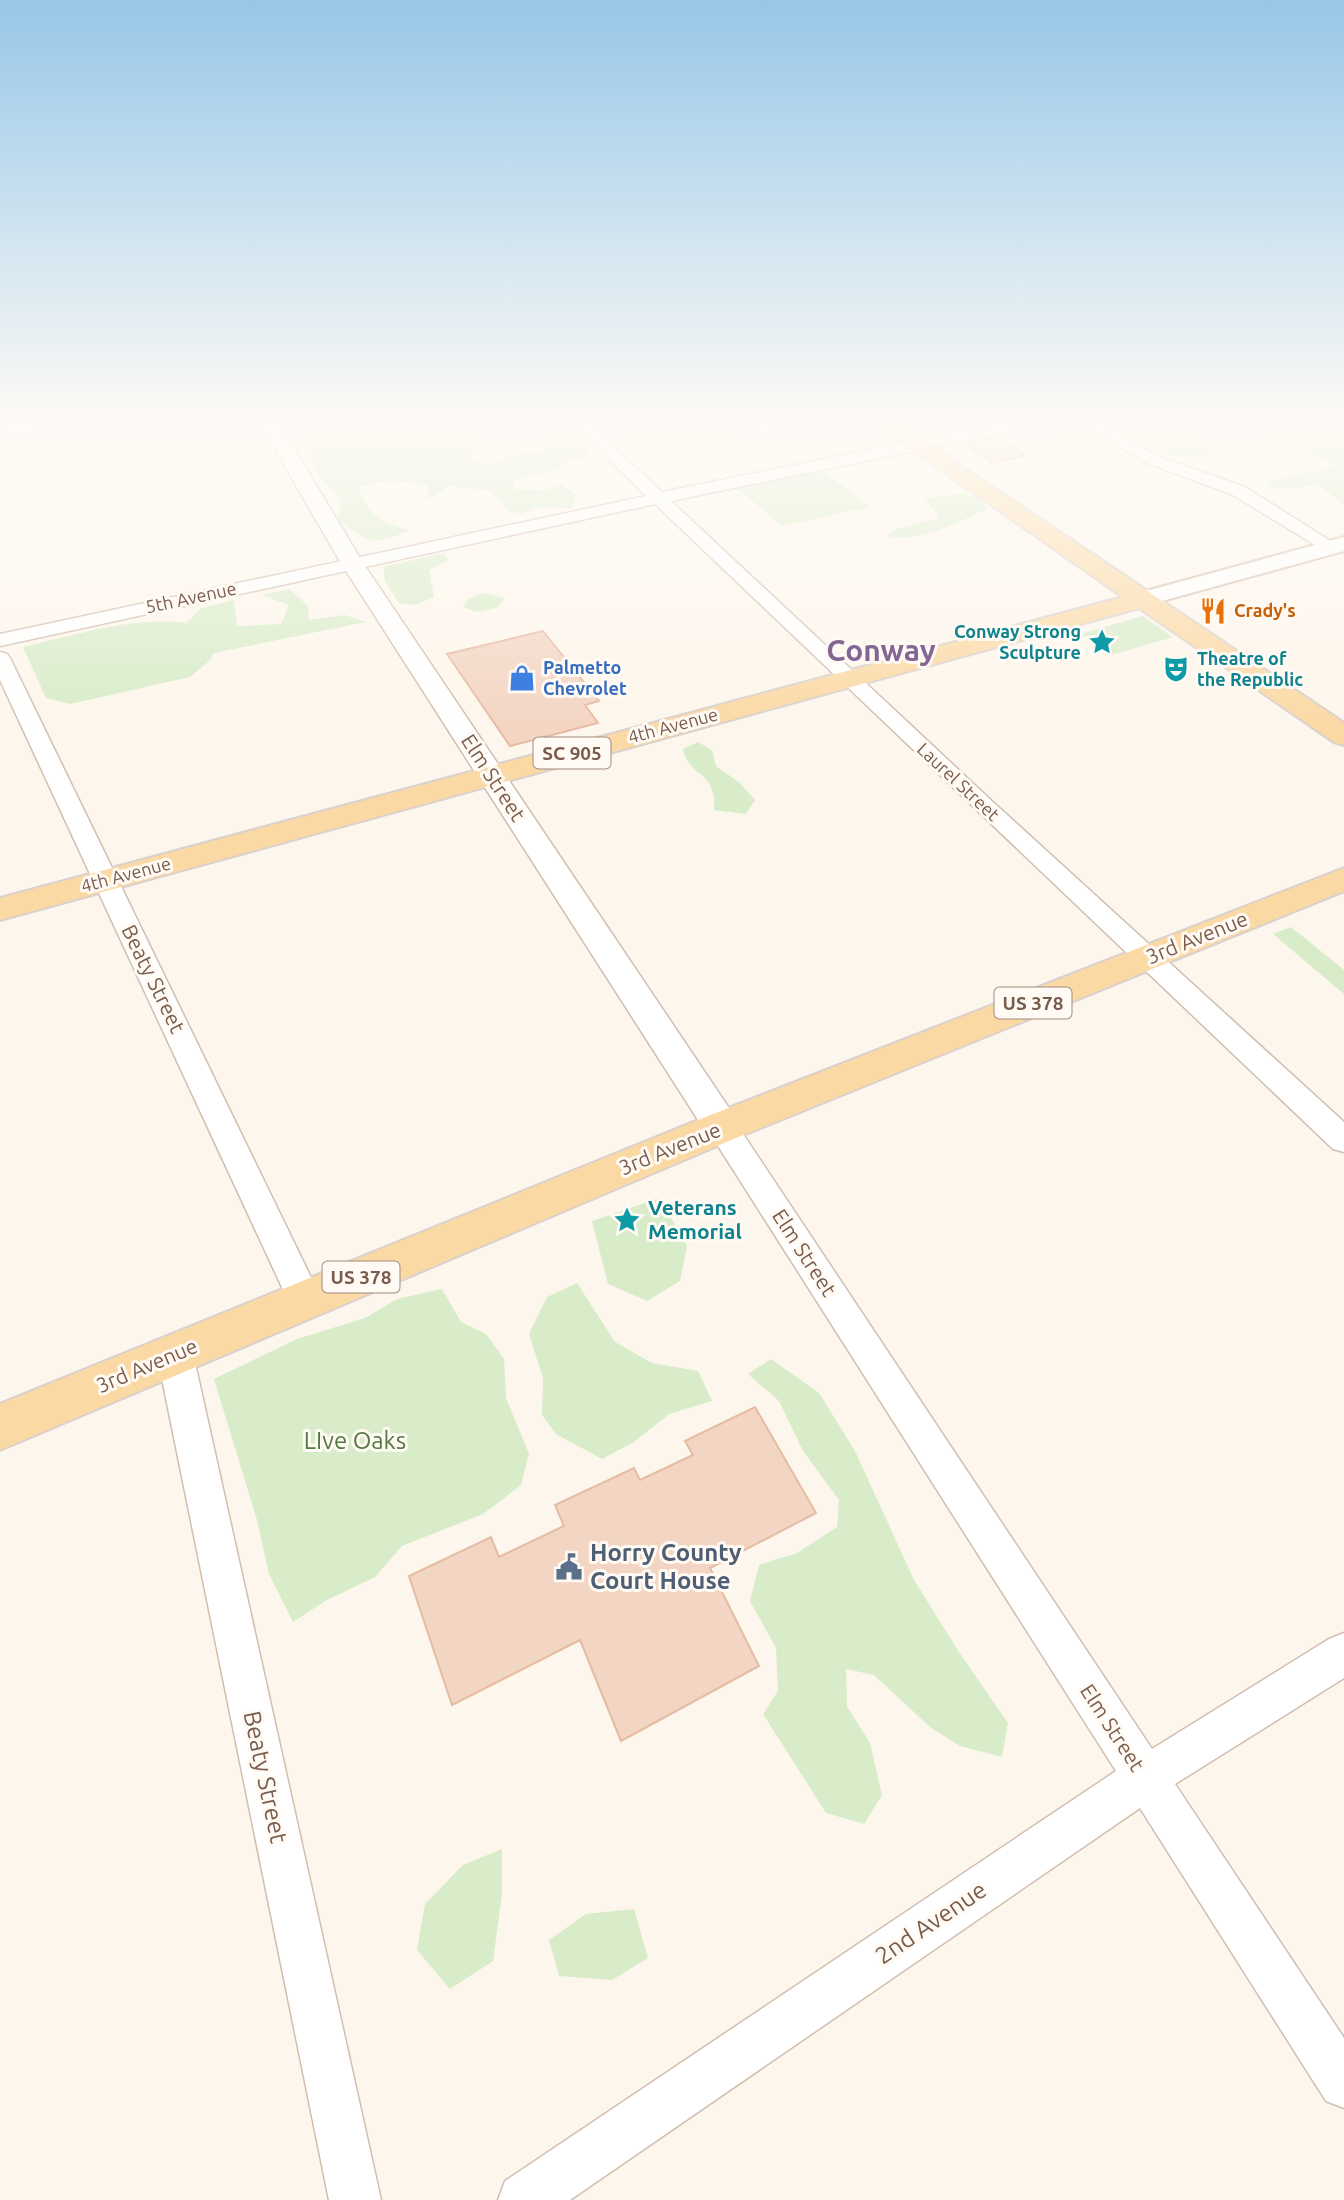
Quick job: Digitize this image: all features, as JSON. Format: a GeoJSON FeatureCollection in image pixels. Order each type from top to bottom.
{"type":"FeatureCollection","features":[{"type":"Feature","properties":{"kind":"main road"},"geometry":{"type":"LineString","coordinates":[[1030,523],[1344,736]]}},
{"type":"Feature","properties":{"kind":"main road","name":"SC 905"},"geometry":{"type":"LineString","coordinates":[[1144,599],[1338,546]]}},
{"type":"Feature","properties":{"kind":"main road","name":"4th Avenue"},"geometry":{"type":"LineString","coordinates":[[0,909],[1144,599]]}},
{"type":"Feature","properties":{"kind":"main road","name":"3rd Avenue"},"geometry":{"type":"LineString","coordinates":[[0,1427],[722,1127],[1344,879]]}},
{"type":"Feature","properties":{"kind":"street","name":"Elm Street"},"geometry":{"type":"LineString","coordinates":[[328,523],[1344,2083]]}},
{"type":"Feature","properties":{"kind":"street","name":"5th Avenue"},"geometry":{"type":"LineString","coordinates":[[0,640],[542,523]]}},
{"type":"Feature","properties":{"kind":"street","name":"Laurel Street"},"geometry":{"type":"LineString","coordinates":[[684,523],[1146,958],[1344,1140]]}},
{"type":"Feature","properties":{"kind":"street"},"geometry":{"type":"LineString","coordinates":[[1296,523],[1338,546]]}},
{"type":"Feature","properties":{"kind":"street","name":"Beaty Street"},"geometry":{"type":"LineString","coordinates":[[0,658],[225,1124],[305,1300]]}},
{"type":"Feature","properties":{"kind":"street","name":"Beaty Street"},"geometry":{"type":"LineString","coordinates":[[176,1354],[355,2200]]}},
{"type":"Feature","properties":{"kind":"street","name":"2nd Avenue"},"geometry":{"type":"LineString","coordinates":[[524,2200],[1144,1778],[1344,1654]]}},
{"type":"Feature","properties":{"kind":"green space"},"geometry":{"type":"Polygon","coordinates":[[[342,523],[388,523],[410,530],[380,540],[357,534],[342,523]]]}},
{"type":"Feature","properties":{"kind":"green space"},"geometry":{"type":"Polygon","coordinates":[[[777,523],[797,523],[781,526],[777,523]]]}},
{"type":"Feature","properties":{"kind":"green space"},"geometry":{"type":"Polygon","coordinates":[[[921,523],[956,523],[924,535],[897,538],[885,535],[921,523]]]}},
{"type":"Feature","properties":{"kind":"green space"},"geometry":{"type":"Polygon","coordinates":[[[444,553],[449,560],[429,570],[434,597],[414,605],[399,603],[385,581],[383,567],[444,553]]]}},
{"type":"Feature","properties":{"kind":"green space"},"geometry":{"type":"Polygon","coordinates":[[[289,589],[308,606],[309,620],[345,615],[366,622],[214,653],[208,662],[190,677],[70,704],[46,698],[23,647],[125,624],[186,623],[202,608],[234,600],[237,626],[281,624],[289,605],[261,595],[289,589]]]}},
{"type":"Feature","properties":{"kind":"green space"},"geometry":{"type":"Polygon","coordinates":[[[483,593],[505,598],[497,608],[476,612],[463,607],[468,599],[483,593]]]}},
{"type":"Feature","properties":{"kind":"green space"},"geometry":{"type":"Polygon","coordinates":[[[1143,616],[1173,637],[1108,656],[1080,634],[1143,616]]]}},
{"type":"Feature","properties":{"kind":"green space"},"geometry":{"type":"Polygon","coordinates":[[[698,742],[712,750],[716,766],[740,783],[755,800],[746,814],[714,810],[711,788],[691,766],[683,749],[698,742]]]}},
{"type":"Feature","properties":{"kind":"green space"},"geometry":{"type":"Polygon","coordinates":[[[1291,927],[1344,970],[1344,994],[1273,934],[1291,927]]]}},
{"type":"Feature","properties":{"kind":"green space"},"geometry":{"type":"Polygon","coordinates":[[[660,1198],[687,1246],[680,1281],[647,1301],[608,1284],[592,1221],[660,1198]]]}},
{"type":"Feature","properties":{"kind":"green space"},"geometry":{"type":"Polygon","coordinates":[[[577,1283],[615,1342],[652,1363],[698,1371],[712,1401],[669,1414],[634,1442],[602,1459],[556,1434],[542,1415],[543,1378],[529,1334],[547,1297],[577,1283]]]}},
{"type":"Feature","properties":{"kind":"green space","name":"LIve Oaks"},"geometry":{"type":"Polygon","coordinates":[[[442,1289],[461,1322],[486,1334],[504,1359],[506,1398],[529,1454],[521,1485],[483,1514],[402,1546],[375,1577],[325,1601],[293,1622],[269,1574],[257,1520],[214,1379],[297,1339],[365,1318],[397,1299],[442,1289]]]}},
{"type":"Feature","properties":{"kind":"green space"},"geometry":{"type":"Polygon","coordinates":[[[771,1359],[819,1393],[855,1451],[914,1580],[1008,1723],[1002,1757],[960,1746],[930,1727],[874,1675],[846,1669],[847,1706],[870,1743],[882,1795],[864,1824],[826,1813],[763,1714],[778,1691],[776,1648],[750,1601],[759,1565],[797,1553],[837,1527],[839,1500],[803,1451],[779,1401],[748,1374],[771,1359]]]}},
{"type":"Feature","properties":{"kind":"green space"},"geometry":{"type":"Polygon","coordinates":[[[502,1849],[502,1894],[493,1961],[450,1989],[417,1950],[425,1904],[463,1865],[502,1849]]]}},
{"type":"Feature","properties":{"kind":"green space"},"geometry":{"type":"Polygon","coordinates":[[[634,1909],[648,1958],[612,1980],[559,1976],[549,1940],[586,1914],[634,1909]]]}},
{"type":"Feature","properties":{"kind":"building","name":"Palmetto Chevrolet"},"geometry":{"type":"Polygon","coordinates":[[[543,631],[599,701],[585,705],[598,723],[510,746],[447,654],[543,631]]]}},
{"type":"Feature","properties":{"kind":"building","name":"Horry County Court House"},"geometry":{"type":"Polygon","coordinates":[[[755,1407],[816,1513],[710,1568],[759,1666],[621,1741],[580,1640],[452,1705],[409,1576],[491,1537],[499,1557],[564,1526],[555,1505],[634,1468],[640,1480],[693,1455],[685,1441],[755,1407]]]}},
{"type":"Feature","properties":{"kind":"place","name":"Crady's"},"geometry":{"type":"Point","coordinates":[1213,611]}},
{"type":"Feature","properties":{"kind":"place","name":"Conway Strong Sculpture"},"geometry":{"type":"Point","coordinates":[1102,642]}},
{"type":"Feature","properties":{"kind":"place","name":"Theatre of the Republic"},"geometry":{"type":"Point","coordinates":[1176,669]}},
{"type":"Feature","properties":{"kind":"place","name":"Palmetto Chevrolet"},"geometry":{"type":"Point","coordinates":[522,678]}},
{"type":"Feature","properties":{"kind":"place","name":"Veterans Memorial"},"geometry":{"type":"Point","coordinates":[627,1220]}},
{"type":"Feature","properties":{"kind":"place","name":"Horry County Court House"},"geometry":{"type":"Point","coordinates":[569,1567]}},
{"type":"Feature","properties":{"kind":"district","name":"Conway"},"geometry":{"type":"Point","coordinates":[881,651]}}]}
